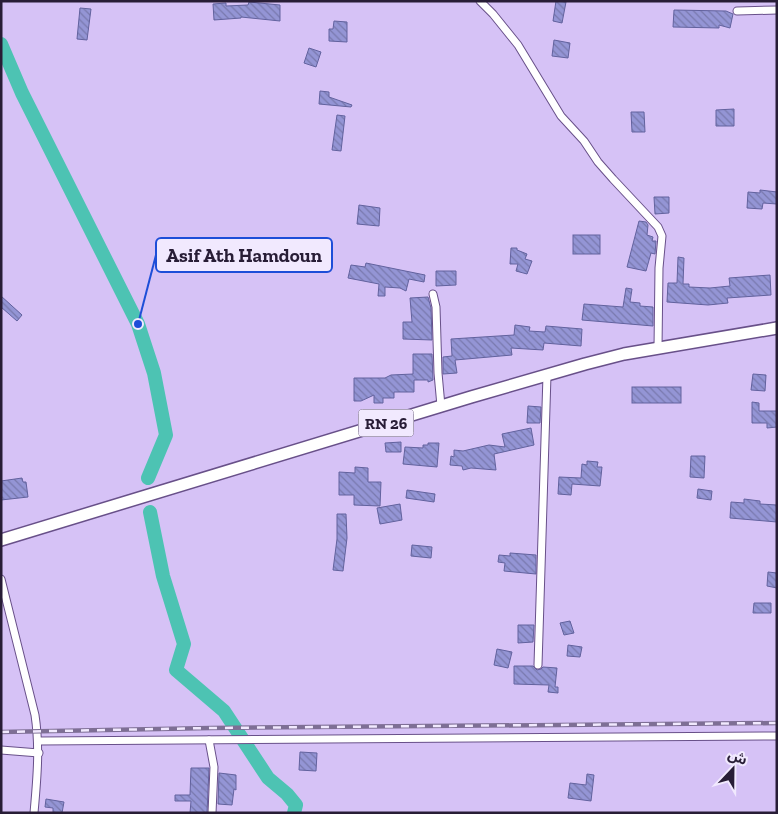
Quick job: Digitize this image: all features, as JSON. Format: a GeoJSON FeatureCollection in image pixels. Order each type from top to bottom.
{"type":"FeatureCollection","features":[{"type":"Feature","properties":{"kind":"main road","name":"RN 26"},"geometry":{"type":"LineString","coordinates":[[1,540],[585,364],[658,348],[777,328]]}},
{"type":"Feature","properties":{"kind":"street"},"geometry":{"type":"LineString","coordinates":[[480,1],[518,45],[561,116],[584,141],[608,173],[658,227],[662,236],[659,268],[658,348]]}},
{"type":"Feature","properties":{"kind":"street"},"geometry":{"type":"LineString","coordinates":[[737,11],[777,10]]}},
{"type":"Feature","properties":{"kind":"street"},"geometry":{"type":"LineString","coordinates":[[433,294],[436,307],[441,406]]}},
{"type":"Feature","properties":{"kind":"street"},"geometry":{"type":"LineString","coordinates":[[538,665],[547,375]]}},
{"type":"Feature","properties":{"kind":"street"},"geometry":{"type":"LineString","coordinates":[[1,579],[35,715],[39,741],[34,813]]}},
{"type":"Feature","properties":{"kind":"street"},"geometry":{"type":"LineString","coordinates":[[39,741],[777,736]]}},
{"type":"Feature","properties":{"kind":"street"},"geometry":{"type":"LineString","coordinates":[[209,740],[214,767],[212,813]]}},
{"type":"Feature","properties":{"kind":"street"},"geometry":{"type":"LineString","coordinates":[[1,750],[38,753]]}},
{"type":"Feature","properties":{"kind":"building"},"geometry":{"type":"Polygon","coordinates":[[[556,1],[566,2],[562,23],[553,21],[556,1]]]}},
{"type":"Feature","properties":{"kind":"building"},"geometry":{"type":"Polygon","coordinates":[[[249,2],[280,5],[280,21],[241,17],[214,20],[213,4],[226,3],[226,6],[248,5],[249,2]]]}},
{"type":"Feature","properties":{"kind":"building"},"geometry":{"type":"Polygon","coordinates":[[[80,8],[91,9],[87,40],[77,39],[80,8]]]}},
{"type":"Feature","properties":{"kind":"building"},"geometry":{"type":"Polygon","coordinates":[[[674,10],[726,11],[733,14],[730,28],[719,25],[719,28],[673,27],[674,10]]]}},
{"type":"Feature","properties":{"kind":"building"},"geometry":{"type":"Polygon","coordinates":[[[334,21],[347,22],[347,42],[329,41],[329,29],[333,29],[334,21]]]}},
{"type":"Feature","properties":{"kind":"building"},"geometry":{"type":"Polygon","coordinates":[[[554,40],[570,43],[568,58],[552,56],[554,40]]]}},
{"type":"Feature","properties":{"kind":"building"},"geometry":{"type":"Polygon","coordinates":[[[309,48],[321,52],[316,67],[304,63],[309,48]]]}},
{"type":"Feature","properties":{"kind":"building"},"geometry":{"type":"Polygon","coordinates":[[[320,91],[329,92],[329,97],[352,105],[351,107],[319,104],[320,91]]]}},
{"type":"Feature","properties":{"kind":"building"},"geometry":{"type":"Polygon","coordinates":[[[734,109],[734,126],[716,126],[716,110],[734,109]]]}},
{"type":"Feature","properties":{"kind":"building"},"geometry":{"type":"Polygon","coordinates":[[[631,112],[644,112],[645,132],[632,132],[631,112]]]}},
{"type":"Feature","properties":{"kind":"building"},"geometry":{"type":"Polygon","coordinates":[[[337,115],[345,116],[341,151],[332,150],[337,115]]]}},
{"type":"Feature","properties":{"kind":"building"},"geometry":{"type":"Polygon","coordinates":[[[760,190],[777,192],[777,204],[763,203],[762,209],[747,208],[748,192],[760,193],[760,190]]]}},
{"type":"Feature","properties":{"kind":"building"},"geometry":{"type":"Polygon","coordinates":[[[654,197],[669,197],[669,213],[655,214],[654,197]]]}},
{"type":"Feature","properties":{"kind":"building"},"geometry":{"type":"Polygon","coordinates":[[[359,205],[380,208],[379,226],[357,224],[359,205]]]}},
{"type":"Feature","properties":{"kind":"building"},"geometry":{"type":"Polygon","coordinates":[[[639,221],[646,222],[648,225],[647,235],[653,237],[652,241],[656,241],[655,254],[651,253],[646,271],[627,267],[639,221]]]}},
{"type":"Feature","properties":{"kind":"building"},"geometry":{"type":"Polygon","coordinates":[[[573,235],[600,235],[600,254],[573,254],[573,235]]]}},
{"type":"Feature","properties":{"kind":"building"},"geometry":{"type":"Polygon","coordinates":[[[511,248],[517,248],[517,250],[527,254],[525,259],[532,261],[527,274],[516,271],[518,264],[510,264],[511,248]]]}},
{"type":"Feature","properties":{"kind":"building"},"geometry":{"type":"Polygon","coordinates":[[[678,257],[684,258],[683,284],[689,284],[689,287],[710,288],[730,286],[729,278],[770,275],[771,295],[727,298],[728,303],[708,305],[667,302],[668,283],[677,283],[678,257]]]}},
{"type":"Feature","properties":{"kind":"building"},"geometry":{"type":"Polygon","coordinates":[[[366,263],[425,275],[424,282],[409,279],[406,291],[400,288],[385,287],[385,296],[378,296],[379,284],[348,278],[351,265],[365,267],[366,263]]]}},
{"type":"Feature","properties":{"kind":"building"},"geometry":{"type":"Polygon","coordinates":[[[436,271],[456,271],[456,285],[436,286],[436,271]]]}},
{"type":"Feature","properties":{"kind":"building"},"geometry":{"type":"Polygon","coordinates":[[[626,288],[632,289],[630,302],[640,303],[640,306],[653,307],[653,326],[582,320],[584,304],[623,307],[626,288]]]}},
{"type":"Feature","properties":{"kind":"building"},"geometry":{"type":"Polygon","coordinates":[[[1,296],[22,315],[17,321],[1,307],[1,296]]]}},
{"type":"Feature","properties":{"kind":"building"},"geometry":{"type":"Polygon","coordinates":[[[428,297],[431,308],[432,340],[403,339],[403,322],[412,322],[410,298],[428,297]]]}},
{"type":"Feature","properties":{"kind":"building"},"geometry":{"type":"Polygon","coordinates":[[[515,325],[530,327],[529,331],[545,332],[546,326],[582,329],[581,346],[544,343],[543,350],[511,348],[512,355],[455,360],[457,373],[443,374],[443,357],[452,356],[451,339],[514,335],[515,325]]]}},
{"type":"Feature","properties":{"kind":"building"},"geometry":{"type":"Polygon","coordinates":[[[413,354],[432,354],[433,380],[428,382],[428,380],[414,380],[414,392],[394,392],[394,398],[383,398],[383,403],[374,403],[374,395],[361,401],[354,401],[354,378],[385,378],[391,375],[413,374],[413,354]]]}},
{"type":"Feature","properties":{"kind":"building"},"geometry":{"type":"Polygon","coordinates":[[[753,374],[766,375],[765,391],[751,390],[753,374]]]}},
{"type":"Feature","properties":{"kind":"building"},"geometry":{"type":"Polygon","coordinates":[[[632,387],[681,387],[681,403],[632,403],[632,387]]]}},
{"type":"Feature","properties":{"kind":"building"},"geometry":{"type":"Polygon","coordinates":[[[752,402],[759,403],[759,411],[777,411],[777,427],[767,428],[767,423],[752,423],[752,402]]]}},
{"type":"Feature","properties":{"kind":"building"},"geometry":{"type":"Polygon","coordinates":[[[528,406],[541,407],[540,423],[527,423],[528,406]]]}},
{"type":"Feature","properties":{"kind":"building"},"geometry":{"type":"Polygon","coordinates":[[[531,428],[534,445],[494,454],[496,470],[471,468],[463,470],[462,466],[450,465],[451,456],[454,457],[454,450],[463,451],[489,445],[505,447],[502,434],[531,428]]]}},
{"type":"Feature","properties":{"kind":"building"},"geometry":{"type":"Polygon","coordinates":[[[401,442],[401,452],[386,452],[385,443],[401,442]]]}},
{"type":"Feature","properties":{"kind":"building"},"geometry":{"type":"Polygon","coordinates":[[[428,443],[439,443],[437,467],[403,464],[405,447],[423,448],[423,445],[428,445],[428,443]]]}},
{"type":"Feature","properties":{"kind":"building"},"geometry":{"type":"Polygon","coordinates":[[[691,456],[705,456],[704,478],[690,477],[691,456]]]}},
{"type":"Feature","properties":{"kind":"building"},"geometry":{"type":"Polygon","coordinates":[[[587,461],[598,462],[597,467],[602,467],[600,486],[572,484],[571,495],[558,494],[559,477],[581,478],[582,464],[587,465],[587,461]]]}},
{"type":"Feature","properties":{"kind":"building"},"geometry":{"type":"Polygon","coordinates":[[[355,467],[368,468],[368,482],[381,482],[380,506],[354,505],[354,495],[339,495],[339,472],[355,473],[355,467]]]}},
{"type":"Feature","properties":{"kind":"building"},"geometry":{"type":"Polygon","coordinates":[[[22,478],[23,482],[26,482],[28,497],[1,500],[1,481],[22,478]]]}},
{"type":"Feature","properties":{"kind":"building"},"geometry":{"type":"Polygon","coordinates":[[[698,489],[712,491],[711,500],[697,498],[698,489]]]}},
{"type":"Feature","properties":{"kind":"building"},"geometry":{"type":"Polygon","coordinates":[[[407,490],[435,494],[434,502],[406,498],[407,490]]]}},
{"type":"Feature","properties":{"kind":"building"},"geometry":{"type":"Polygon","coordinates":[[[744,499],[760,501],[760,504],[777,505],[777,522],[730,518],[731,502],[744,503],[744,499]]]}},
{"type":"Feature","properties":{"kind":"building"},"geometry":{"type":"Polygon","coordinates":[[[400,504],[402,520],[380,524],[377,508],[400,504]]]}},
{"type":"Feature","properties":{"kind":"building"},"geometry":{"type":"Polygon","coordinates":[[[337,514],[346,514],[347,538],[343,571],[333,570],[337,539],[337,514]]]}},
{"type":"Feature","properties":{"kind":"building"},"geometry":{"type":"Polygon","coordinates":[[[412,545],[432,547],[431,558],[411,556],[412,545]]]}},
{"type":"Feature","properties":{"kind":"building"},"geometry":{"type":"Polygon","coordinates":[[[510,553],[536,555],[536,574],[504,571],[505,563],[498,562],[499,555],[510,556],[510,553]]]}},
{"type":"Feature","properties":{"kind":"building"},"geometry":{"type":"Polygon","coordinates":[[[768,572],[777,573],[777,588],[767,586],[768,572]]]}},
{"type":"Feature","properties":{"kind":"building"},"geometry":{"type":"Polygon","coordinates":[[[754,603],[771,603],[771,613],[753,613],[754,603]]]}},
{"type":"Feature","properties":{"kind":"building"},"geometry":{"type":"Polygon","coordinates":[[[570,621],[574,633],[564,635],[560,623],[570,621]]]}},
{"type":"Feature","properties":{"kind":"building"},"geometry":{"type":"Polygon","coordinates":[[[518,625],[534,625],[533,642],[518,643],[518,625]]]}},
{"type":"Feature","properties":{"kind":"building"},"geometry":{"type":"Polygon","coordinates":[[[568,645],[582,647],[580,657],[567,656],[568,645]]]}},
{"type":"Feature","properties":{"kind":"building"},"geometry":{"type":"Polygon","coordinates":[[[497,649],[512,652],[508,668],[494,665],[497,649]]]}},
{"type":"Feature","properties":{"kind":"building"},"geometry":{"type":"Polygon","coordinates":[[[514,666],[533,666],[537,670],[543,667],[557,668],[555,687],[558,687],[558,693],[548,692],[549,685],[514,684],[514,666]]]}},
{"type":"Feature","properties":{"kind":"building"},"geometry":{"type":"Polygon","coordinates":[[[300,752],[317,753],[316,771],[299,770],[300,752]]]}},
{"type":"Feature","properties":{"kind":"building"},"geometry":{"type":"Polygon","coordinates":[[[191,768],[209,768],[207,813],[190,813],[191,801],[175,801],[175,795],[190,795],[191,768]]]}},
{"type":"Feature","properties":{"kind":"building"},"geometry":{"type":"Polygon","coordinates":[[[219,773],[236,775],[236,790],[234,789],[232,805],[218,804],[219,773]]]}},
{"type":"Feature","properties":{"kind":"building"},"geometry":{"type":"Polygon","coordinates":[[[587,774],[594,775],[591,801],[568,798],[570,783],[586,785],[587,774]]]}},
{"type":"Feature","properties":{"kind":"building"},"geometry":{"type":"Polygon","coordinates":[[[46,799],[64,802],[62,813],[53,813],[53,808],[45,807],[46,799]]]}},
{"type":"Feature","properties":{"kind":"waterway"},"geometry":{"type":"LineString","coordinates":[[1,44],[22,93],[138,324],[154,373],[166,435],[148,478]]}},
{"type":"Feature","properties":{"kind":"waterway"},"geometry":{"type":"LineString","coordinates":[[150,512],[163,576],[184,644],[176,670],[224,711],[268,778],[287,794],[296,805],[294,813]]}},
{"type":"Feature","properties":{"kind":"railway"},"geometry":{"type":"LineString","coordinates":[[1,732],[211,728],[777,723]]}},
{"type":"Feature","properties":{"kind":"place","name":"Asif Ath Hamdoun"},"geometry":{"type":"Point","coordinates":[138,324]}}]}
